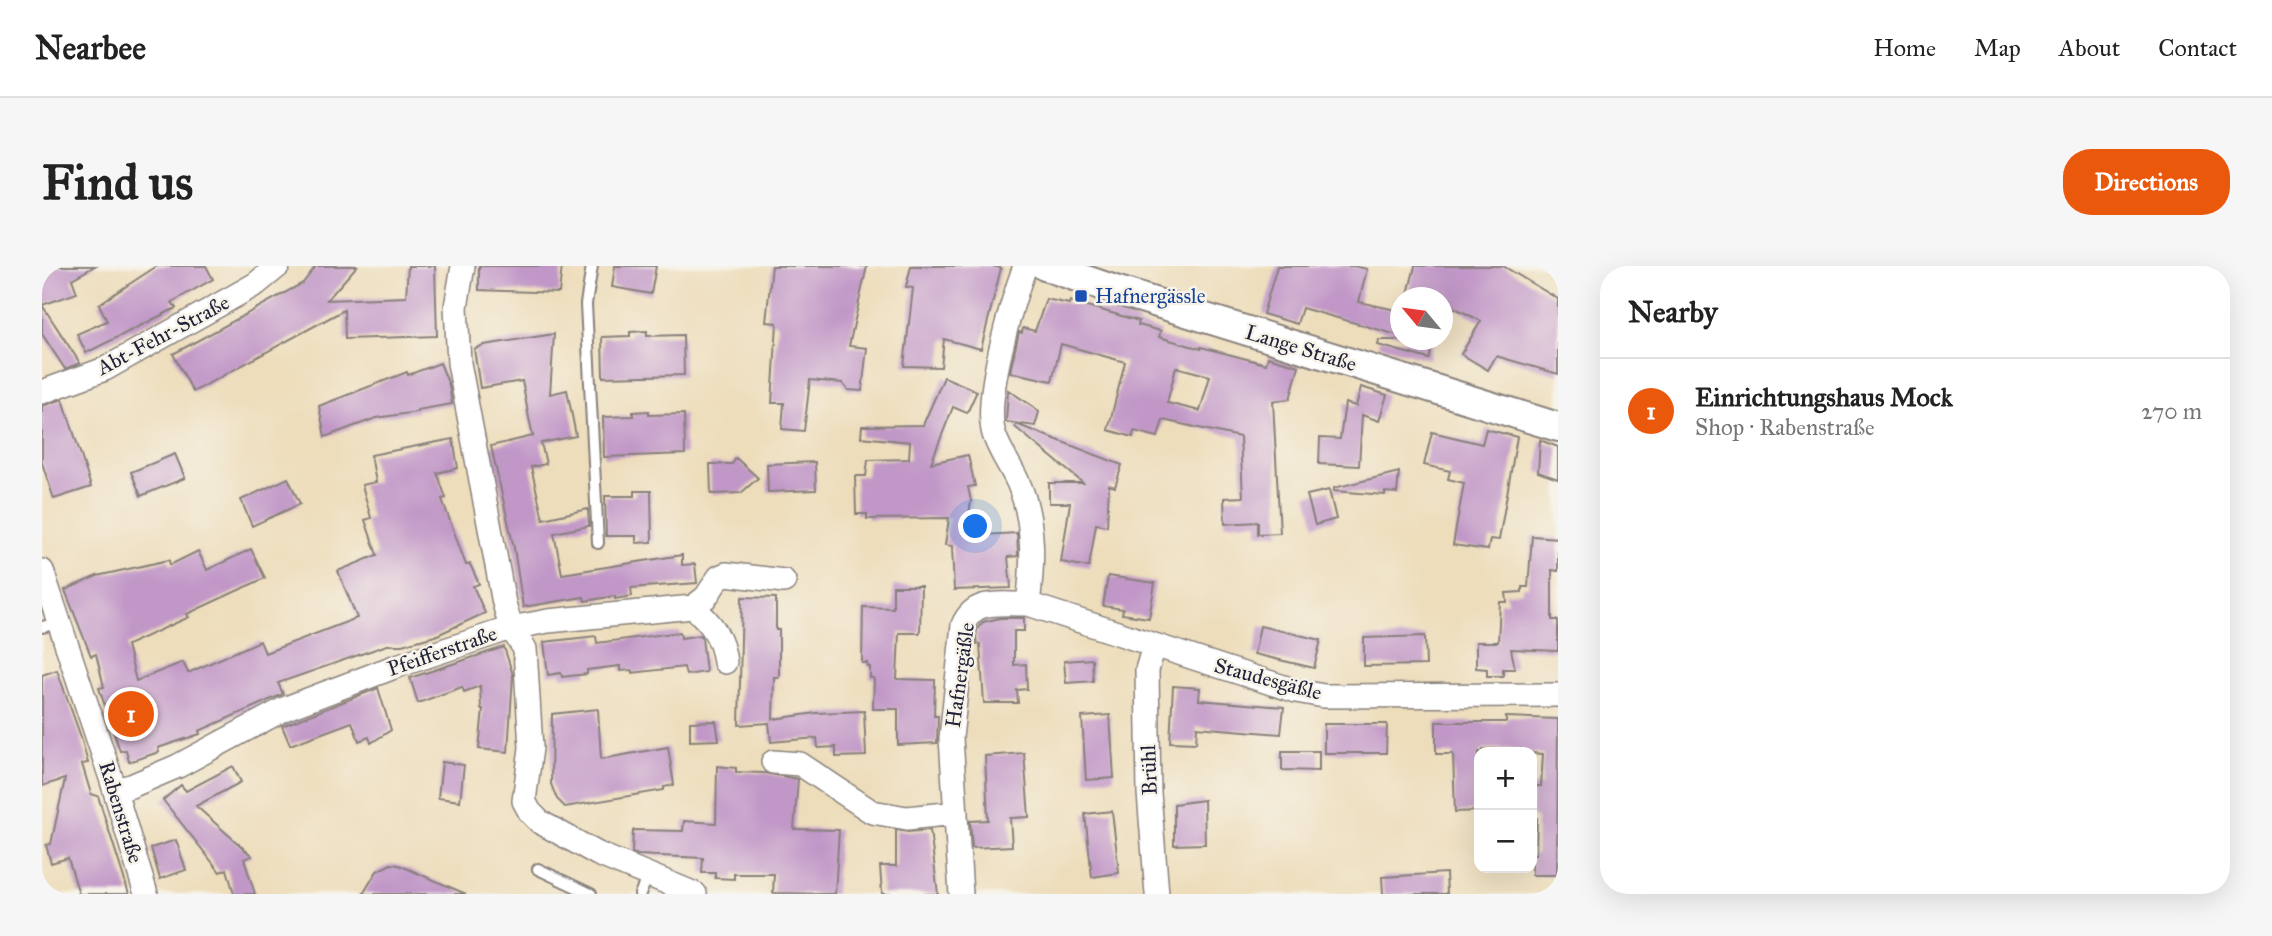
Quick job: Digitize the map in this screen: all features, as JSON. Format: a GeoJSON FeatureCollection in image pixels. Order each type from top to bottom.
{"type":"FeatureCollection","features":[{"type":"Feature","properties":{"kind":"street","name":"Abt-Fehr-Straße"},"geometry":{"type":"LineString","coordinates":[[42,392],[105,369],[256,284],[278,266]]}},
{"type":"Feature","properties":{"kind":"street","name":"Pfeifferstraße"},"geometry":{"type":"LineString","coordinates":[[115,790],[178,766],[284,709],[394,667],[511,628],[459,363],[456,307],[463,266]]}},
{"type":"Feature","properties":{"kind":"street"},"geometry":{"type":"LineString","coordinates":[[1025,266],[1017,286],[992,398],[993,432],[1021,491],[1030,521],[1033,567],[1028,604]]}},
{"type":"Feature","properties":{"kind":"street","name":"Lange Straße"},"geometry":{"type":"LineString","coordinates":[[1045,266],[1558,427]]}},
{"type":"Feature","properties":{"kind":"street","name":"Rabenstraße"},"geometry":{"type":"LineString","coordinates":[[42,571],[50,625],[115,790],[146,894]]}},
{"type":"Feature","properties":{"kind":"street"},"geometry":{"type":"LineString","coordinates":[[682,892],[644,885],[598,854],[540,822],[530,812],[524,801],[531,748],[529,685],[525,649],[511,628],[548,621],[693,607],[706,597],[719,577],[726,575],[784,581]]}},
{"type":"Feature","properties":{"kind":"street","name":"Staudesgäßle"},"geometry":{"type":"LineString","coordinates":[[1028,604],[1296,691],[1324,696],[1558,695]]}},
{"type":"Feature","properties":{"kind":"street","name":"Hafnergäßle"},"geometry":{"type":"LineString","coordinates":[[961,894],[951,738],[963,625],[968,613],[978,605],[1028,604]]}},
{"type":"Feature","properties":{"kind":"street"},"geometry":{"type":"LineString","coordinates":[[693,607],[707,619],[722,642],[725,662]]}},
{"type":"Feature","properties":{"kind":"street","name":"Brühl"},"geometry":{"type":"LineString","coordinates":[[1154,646],[1147,670],[1147,697],[1149,793],[1157,894]]}},
{"type":"Feature","properties":{"kind":"street"},"geometry":{"type":"LineString","coordinates":[[773,762],[800,764],[872,812],[907,818],[956,813]]}},
{"type":"Feature","properties":{"kind":"lane"},"geometry":{"type":"LineString","coordinates":[[592,266],[586,304],[598,544]]}},
{"type":"Feature","properties":{"kind":"lane"},"geometry":{"type":"LineString","coordinates":[[538,869],[591,894]]}},
{"type":"Feature","properties":{"kind":"building"},"geometry":{"type":"Polygon","coordinates":[[[42,266],[95,266],[72,279],[77,293],[42,305],[42,266]]]}},
{"type":"Feature","properties":{"kind":"building"},"geometry":{"type":"Polygon","coordinates":[[[157,266],[206,266],[213,279],[172,302],[176,308],[86,353],[77,334],[107,321],[99,304],[157,266]]]}},
{"type":"Feature","properties":{"kind":"building"},"geometry":{"type":"Polygon","coordinates":[[[316,266],[357,266],[327,300],[406,297],[408,266],[435,266],[437,336],[345,339],[344,310],[193,392],[173,354],[303,283],[316,266]]]}},
{"type":"Feature","properties":{"kind":"building"},"geometry":{"type":"Polygon","coordinates":[[[479,266],[562,266],[559,293],[479,290],[479,266]]]}},
{"type":"Feature","properties":{"kind":"building"},"geometry":{"type":"Polygon","coordinates":[[[615,266],[656,266],[651,294],[612,287],[615,266]]]}},
{"type":"Feature","properties":{"kind":"building"},"geometry":{"type":"Polygon","coordinates":[[[772,266],[867,266],[849,346],[867,348],[862,391],[848,390],[842,383],[810,380],[804,431],[782,429],[784,403],[772,403],[777,323],[766,322],[772,266]]]}},
{"type":"Feature","properties":{"kind":"building"},"geometry":{"type":"Polygon","coordinates":[[[911,266],[1001,268],[981,349],[944,339],[941,367],[904,366],[913,288],[906,287],[911,266]]]}},
{"type":"Feature","properties":{"kind":"building"},"geometry":{"type":"Polygon","coordinates":[[[1277,266],[1354,266],[1367,269],[1359,302],[1390,309],[1390,333],[1302,308],[1297,324],[1263,314],[1277,266]]]}},
{"type":"Feature","properties":{"kind":"building"},"geometry":{"type":"Polygon","coordinates":[[[1415,266],[1503,266],[1558,299],[1558,374],[1496,356],[1488,370],[1461,354],[1481,321],[1453,307],[1453,287],[1410,287],[1415,266]]]}},
{"type":"Feature","properties":{"kind":"building"},"geometry":{"type":"Polygon","coordinates":[[[1046,299],[1069,304],[1070,301],[1139,321],[1138,325],[1161,331],[1159,337],[1201,349],[1266,364],[1268,357],[1299,366],[1290,399],[1273,401],[1280,533],[1258,534],[1258,522],[1225,524],[1224,498],[1243,497],[1240,437],[1163,420],[1158,437],[1134,431],[1133,437],[1108,430],[1125,362],[1061,344],[1052,381],[1010,372],[1019,332],[1022,333],[1023,328],[1035,331],[1046,299]],[[1176,367],[1167,403],[1200,411],[1210,376],[1176,367]]]}},
{"type":"Feature","properties":{"kind":"building"},"geometry":{"type":"Polygon","coordinates":[[[42,305],[80,363],[65,369],[42,334],[42,305]]]}},
{"type":"Feature","properties":{"kind":"building"},"geometry":{"type":"Polygon","coordinates":[[[647,331],[647,336],[683,335],[684,375],[603,377],[602,337],[630,336],[630,332],[647,331]]]}},
{"type":"Feature","properties":{"kind":"building"},"geometry":{"type":"Polygon","coordinates":[[[554,334],[550,394],[567,390],[576,436],[541,443],[546,464],[531,467],[543,519],[588,509],[589,526],[554,533],[562,574],[682,555],[682,565],[695,564],[697,583],[631,588],[632,596],[615,599],[615,596],[585,601],[584,597],[523,607],[514,548],[491,446],[533,436],[522,381],[480,388],[474,349],[554,334]]]}},
{"type":"Feature","properties":{"kind":"building"},"geometry":{"type":"Polygon","coordinates":[[[1379,340],[1390,340],[1390,348],[1378,345],[1379,340]]]}},
{"type":"Feature","properties":{"kind":"building"},"geometry":{"type":"Polygon","coordinates":[[[1396,350],[1431,350],[1429,359],[1396,350]]]}},
{"type":"Feature","properties":{"kind":"building"},"geometry":{"type":"Polygon","coordinates":[[[440,363],[449,385],[452,404],[376,418],[325,437],[319,406],[407,372],[408,375],[440,363]]]}},
{"type":"Feature","properties":{"kind":"building"},"geometry":{"type":"Polygon","coordinates":[[[944,377],[977,391],[967,413],[953,407],[931,463],[968,455],[975,486],[968,487],[971,501],[966,536],[1017,533],[1018,556],[1008,557],[1011,588],[954,590],[952,546],[945,545],[949,518],[867,519],[867,514],[856,514],[855,476],[866,476],[868,460],[909,459],[910,442],[861,437],[862,426],[923,425],[944,377]]]}},
{"type":"Feature","properties":{"kind":"building"},"geometry":{"type":"Polygon","coordinates":[[[1361,387],[1387,395],[1379,421],[1362,415],[1359,466],[1319,464],[1320,438],[1340,439],[1345,403],[1356,406],[1361,387]]]}},
{"type":"Feature","properties":{"kind":"building"},"geometry":{"type":"Polygon","coordinates":[[[1008,390],[1039,412],[1035,426],[1006,422],[1008,390]]]}},
{"type":"Feature","properties":{"kind":"building"},"geometry":{"type":"Polygon","coordinates":[[[63,399],[91,487],[54,499],[42,463],[42,406],[63,399]]]}},
{"type":"Feature","properties":{"kind":"building"},"geometry":{"type":"Polygon","coordinates":[[[649,411],[649,415],[684,414],[685,454],[604,457],[603,417],[633,416],[633,412],[649,411]]]}},
{"type":"Feature","properties":{"kind":"building"},"geometry":{"type":"Polygon","coordinates":[[[1016,424],[1122,465],[1115,487],[1109,485],[1107,526],[1096,524],[1089,567],[1061,562],[1070,503],[1049,503],[1049,483],[1083,483],[1015,427],[1016,424]]]}},
{"type":"Feature","properties":{"kind":"building"},"geometry":{"type":"Polygon","coordinates":[[[1486,429],[1517,437],[1499,540],[1490,539],[1488,550],[1453,545],[1464,483],[1448,479],[1450,471],[1424,465],[1432,432],[1482,444],[1486,429]]]}},
{"type":"Feature","properties":{"kind":"building"},"geometry":{"type":"Polygon","coordinates":[[[453,439],[458,468],[437,473],[446,498],[442,499],[466,565],[470,564],[479,584],[473,586],[485,613],[435,636],[402,645],[387,645],[278,683],[283,694],[199,731],[200,734],[158,748],[159,752],[129,762],[126,750],[120,751],[99,688],[104,687],[96,654],[91,656],[65,590],[97,576],[169,560],[170,565],[198,551],[207,570],[251,549],[265,578],[127,645],[136,681],[183,662],[188,673],[260,641],[265,653],[357,618],[338,571],[377,555],[365,520],[371,518],[362,485],[376,482],[371,455],[453,439]]]}},
{"type":"Feature","properties":{"kind":"building"},"geometry":{"type":"Polygon","coordinates":[[[1540,440],[1558,447],[1558,479],[1538,472],[1540,440]]]}},
{"type":"Feature","properties":{"kind":"building"},"geometry":{"type":"Polygon","coordinates":[[[175,454],[185,478],[141,496],[131,472],[175,454]]]}},
{"type":"Feature","properties":{"kind":"building"},"geometry":{"type":"Polygon","coordinates":[[[736,458],[758,478],[741,493],[711,494],[710,464],[732,464],[736,458]]]}},
{"type":"Feature","properties":{"kind":"building"},"geometry":{"type":"Polygon","coordinates":[[[815,462],[816,490],[768,492],[767,464],[815,462]]]}},
{"type":"Feature","properties":{"kind":"building"},"geometry":{"type":"Polygon","coordinates":[[[1399,472],[1397,493],[1385,492],[1385,495],[1334,491],[1334,488],[1399,472]]]}},
{"type":"Feature","properties":{"kind":"building"},"geometry":{"type":"Polygon","coordinates":[[[288,478],[300,504],[252,526],[241,500],[288,478]]]}},
{"type":"Feature","properties":{"kind":"building"},"geometry":{"type":"Polygon","coordinates":[[[1329,490],[1336,519],[1315,525],[1307,495],[1329,490]]]}},
{"type":"Feature","properties":{"kind":"building"},"geometry":{"type":"Polygon","coordinates":[[[635,491],[651,491],[652,542],[636,543],[636,536],[606,536],[605,496],[635,496],[635,491]]]}},
{"type":"Feature","properties":{"kind":"building"},"geometry":{"type":"Polygon","coordinates":[[[1532,536],[1558,538],[1558,571],[1552,570],[1552,620],[1558,620],[1558,651],[1511,649],[1515,669],[1503,669],[1503,676],[1487,676],[1487,669],[1476,668],[1476,642],[1498,642],[1500,602],[1507,602],[1506,593],[1522,592],[1522,587],[1528,587],[1532,536]]]}},
{"type":"Feature","properties":{"kind":"building"},"geometry":{"type":"Polygon","coordinates":[[[1108,576],[1155,583],[1149,618],[1122,614],[1123,609],[1103,606],[1108,576]]]}},
{"type":"Feature","properties":{"kind":"building"},"geometry":{"type":"Polygon","coordinates":[[[893,586],[921,586],[920,633],[899,633],[897,679],[935,680],[934,716],[938,716],[937,743],[898,745],[898,709],[873,709],[874,678],[870,678],[870,667],[867,663],[862,663],[863,607],[893,608],[893,586]]]}},
{"type":"Feature","properties":{"kind":"building"},"geometry":{"type":"Polygon","coordinates":[[[742,597],[776,598],[779,677],[774,677],[773,719],[816,713],[864,711],[866,756],[836,757],[836,747],[818,748],[817,738],[771,742],[769,723],[739,725],[742,597]]]}},
{"type":"Feature","properties":{"kind":"building"},"geometry":{"type":"Polygon","coordinates":[[[1000,618],[1024,618],[1024,631],[1014,631],[1014,665],[1026,664],[1027,689],[1017,690],[1018,703],[984,703],[977,629],[983,622],[1000,618]]]}},
{"type":"Feature","properties":{"kind":"building"},"geometry":{"type":"Polygon","coordinates":[[[1260,626],[1321,640],[1314,668],[1254,654],[1260,626]]]}},
{"type":"Feature","properties":{"kind":"building"},"geometry":{"type":"Polygon","coordinates":[[[680,632],[681,638],[701,635],[706,672],[686,675],[684,667],[632,673],[632,670],[620,671],[620,666],[587,670],[587,674],[562,677],[561,673],[548,675],[544,642],[596,636],[597,643],[680,632]]]}},
{"type":"Feature","properties":{"kind":"building"},"geometry":{"type":"Polygon","coordinates":[[[1425,636],[1426,665],[1364,666],[1364,638],[1425,636]]]}},
{"type":"Feature","properties":{"kind":"building"},"geometry":{"type":"Polygon","coordinates":[[[504,647],[513,675],[508,752],[479,749],[483,709],[480,686],[464,692],[462,687],[418,703],[410,678],[504,647]]]}},
{"type":"Feature","properties":{"kind":"building"},"geometry":{"type":"Polygon","coordinates":[[[1092,659],[1093,681],[1066,683],[1064,661],[1092,659]]]}},
{"type":"Feature","properties":{"kind":"building"},"geometry":{"type":"Polygon","coordinates":[[[57,670],[81,737],[88,763],[82,764],[91,794],[98,796],[129,894],[79,894],[68,858],[51,863],[46,845],[51,844],[65,779],[42,786],[42,675],[57,670]]]}},
{"type":"Feature","properties":{"kind":"building"},"geometry":{"type":"Polygon","coordinates":[[[1173,686],[1200,688],[1199,700],[1284,707],[1281,734],[1197,727],[1196,743],[1170,742],[1173,686]]]}},
{"type":"Feature","properties":{"kind":"building"},"geometry":{"type":"Polygon","coordinates":[[[378,688],[391,730],[371,743],[369,737],[359,741],[352,722],[290,745],[282,726],[378,688]]]}},
{"type":"Feature","properties":{"kind":"building"},"geometry":{"type":"Polygon","coordinates":[[[598,709],[601,759],[668,747],[674,785],[664,787],[664,790],[565,807],[557,799],[551,784],[552,714],[598,709]]]}},
{"type":"Feature","properties":{"kind":"building"},"geometry":{"type":"Polygon","coordinates":[[[1110,715],[1114,778],[1086,780],[1082,717],[1110,715]]]}},
{"type":"Feature","properties":{"kind":"building"},"geometry":{"type":"Polygon","coordinates":[[[1506,717],[1558,719],[1557,875],[1532,875],[1537,873],[1537,786],[1541,786],[1543,754],[1537,754],[1537,747],[1474,747],[1474,811],[1455,812],[1453,754],[1436,754],[1436,722],[1506,722],[1506,717]]]}},
{"type":"Feature","properties":{"kind":"building"},"geometry":{"type":"Polygon","coordinates":[[[716,721],[719,740],[690,741],[690,722],[716,721]]]}},
{"type":"Feature","properties":{"kind":"building"},"geometry":{"type":"Polygon","coordinates":[[[1324,724],[1387,724],[1386,753],[1324,753],[1324,724]]]}},
{"type":"Feature","properties":{"kind":"building"},"geometry":{"type":"Polygon","coordinates":[[[1282,751],[1319,751],[1319,771],[1282,770],[1282,751]]]}},
{"type":"Feature","properties":{"kind":"building"},"geometry":{"type":"Polygon","coordinates":[[[1024,753],[1029,817],[1010,818],[1012,846],[972,848],[970,821],[988,820],[985,756],[1024,753]]]}},
{"type":"Feature","properties":{"kind":"building"},"geometry":{"type":"Polygon","coordinates":[[[442,762],[464,765],[460,801],[438,798],[442,762]]]}},
{"type":"Feature","properties":{"kind":"building"},"geometry":{"type":"Polygon","coordinates":[[[233,766],[241,782],[196,806],[252,856],[244,859],[255,894],[234,894],[227,869],[220,872],[163,800],[181,785],[186,791],[233,766]]]}},
{"type":"Feature","properties":{"kind":"building"},"geometry":{"type":"Polygon","coordinates":[[[717,766],[736,768],[736,772],[764,773],[798,779],[794,829],[839,830],[835,894],[773,893],[774,874],[734,874],[734,879],[715,878],[715,873],[702,873],[703,858],[632,853],[633,830],[683,831],[684,821],[716,823],[717,766]]]}},
{"type":"Feature","properties":{"kind":"building"},"geometry":{"type":"Polygon","coordinates":[[[1204,800],[1205,844],[1174,845],[1174,804],[1204,800]]]}},
{"type":"Feature","properties":{"kind":"building"},"geometry":{"type":"Polygon","coordinates":[[[1112,811],[1119,873],[1092,877],[1085,814],[1112,811]]]}},
{"type":"Feature","properties":{"kind":"building"},"geometry":{"type":"Polygon","coordinates":[[[896,830],[930,830],[938,894],[882,894],[880,866],[896,866],[896,830]]]}},
{"type":"Feature","properties":{"kind":"building"},"geometry":{"type":"Polygon","coordinates":[[[176,840],[186,870],[160,879],[151,848],[176,840]]]}},
{"type":"Feature","properties":{"kind":"building"},"geometry":{"type":"Polygon","coordinates":[[[391,864],[466,894],[363,894],[377,871],[391,864]]]}},
{"type":"Feature","properties":{"kind":"building"},"geometry":{"type":"Polygon","coordinates":[[[1446,873],[1447,894],[1383,894],[1382,877],[1446,873]]]}},
{"type":"Feature","properties":{"kind":"place","name":"Hafnergässle"},"geometry":{"type":"Point","coordinates":[1081,296]}},
{"type":"Feature","properties":{"kind":"place","name":"Einrichtungshaus Mock"},"geometry":{"type":"Point","coordinates":[131,714]}}]}
